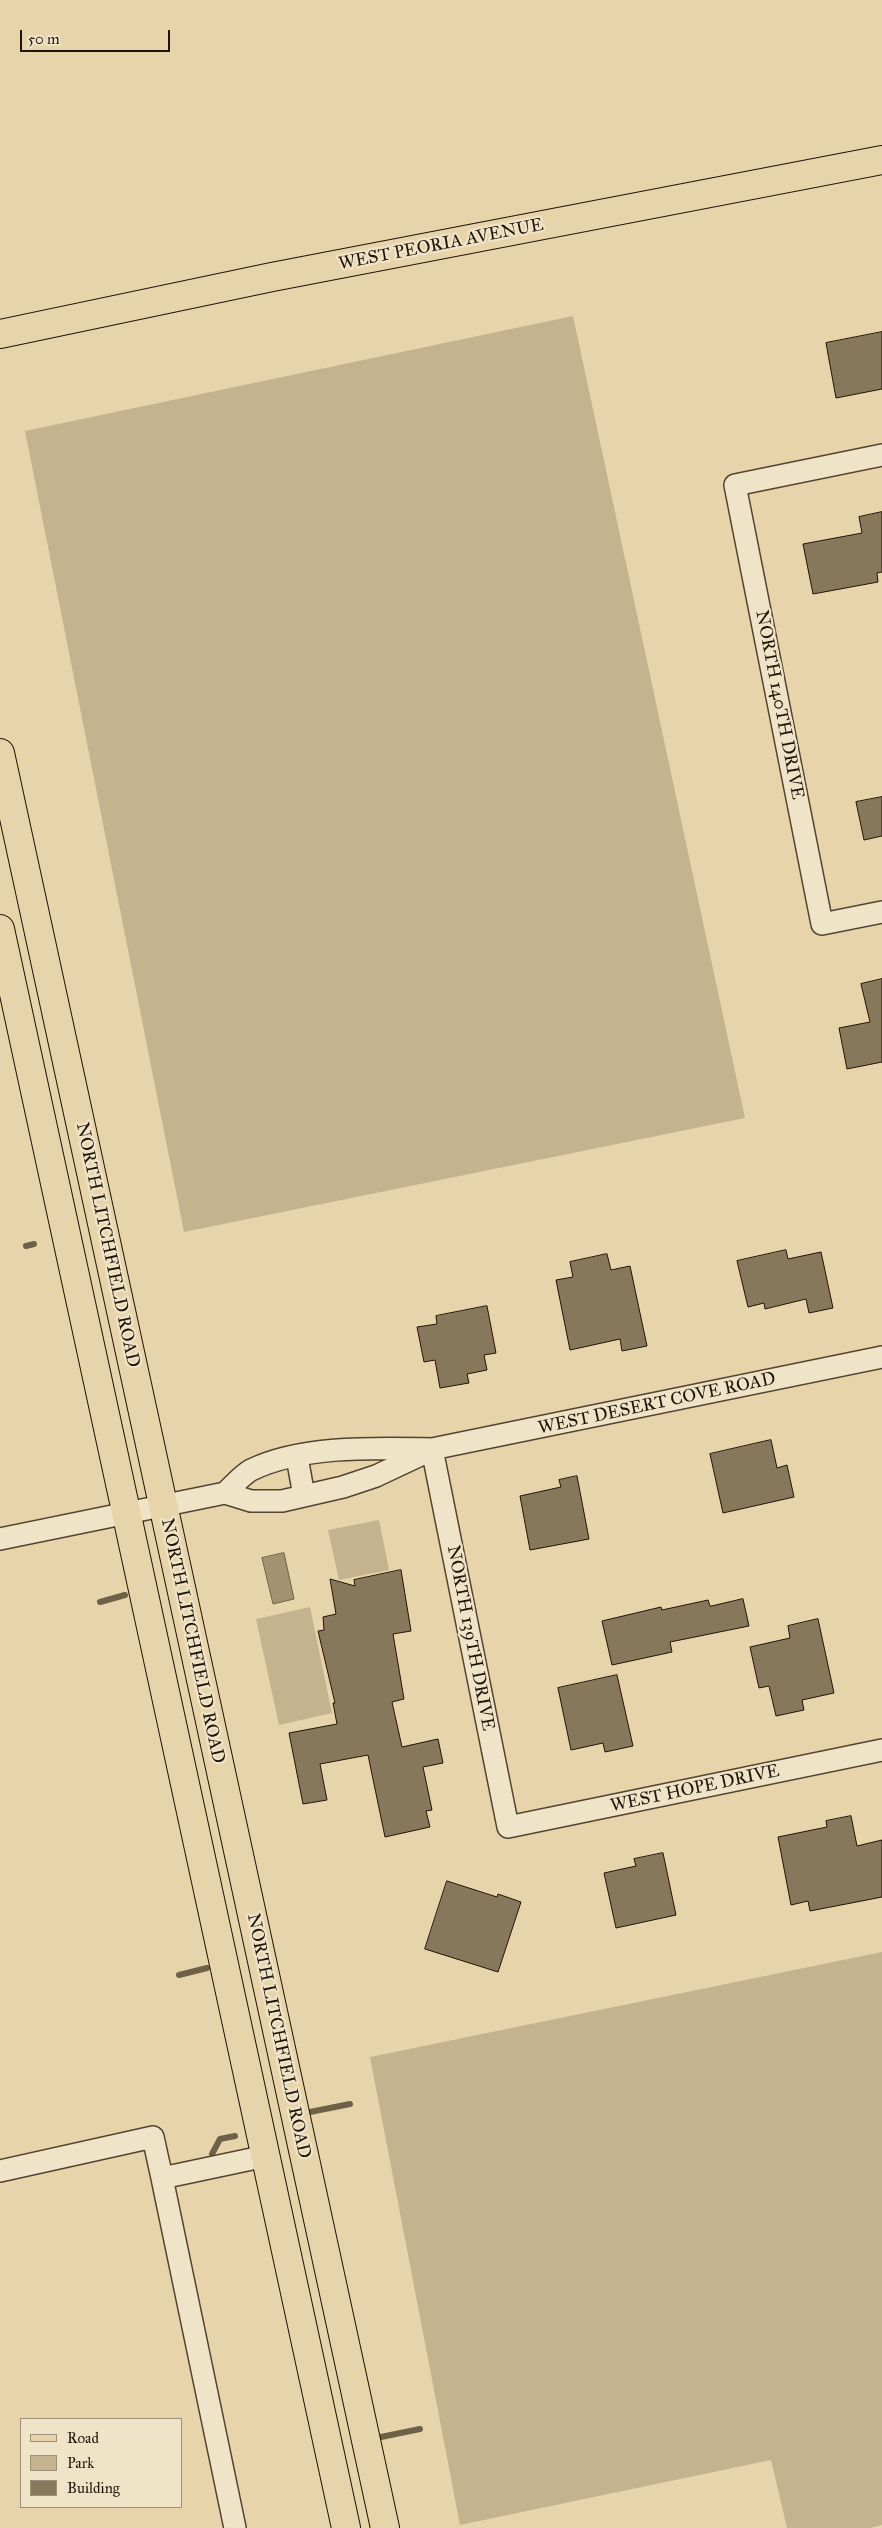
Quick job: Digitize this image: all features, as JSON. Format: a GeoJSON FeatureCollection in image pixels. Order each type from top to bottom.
{"type":"FeatureCollection","features":[{"type":"Feature","properties":{"kind":"main road","name":"WEST PEORIA AVENUE"},"geometry":{"type":"LineString","coordinates":[[0,334],[272,277],[882,160]]}},
{"type":"Feature","properties":{"kind":"main road","name":"NORTH LITCHFIELD ROAD"},"geometry":{"type":"LineString","coordinates":[[0,753],[99,1203],[162,1506],[384,2528]]}},
{"type":"Feature","properties":{"kind":"main road","name":"NORTH LITCHFIELD ROAD"},"geometry":{"type":"LineString","coordinates":[[0,929],[346,2528]]}},
{"type":"Feature","properties":{"kind":"main road"},"geometry":{"type":"LineString","coordinates":[[37,1102],[51,1105],[61,1115],[78,1186],[99,1203]]}},
{"type":"Feature","properties":{"kind":"main road"},"geometry":{"type":"LineString","coordinates":[[266,2156],[278,2163],[293,2183],[335,2369],[356,2398]]}},
{"type":"Feature","properties":{"kind":"street","name":"NORTH 140TH DRIVE"},"geometry":{"type":"LineString","coordinates":[[882,455],[735,485],[822,924],[882,912]]}},
{"type":"Feature","properties":{"kind":"street","name":"WEST DESERT COVE ROAD"},"geometry":{"type":"LineString","coordinates":[[225,1493],[250,1471],[297,1457],[338,1450],[372,1448],[432,1449],[882,1358]]}},
{"type":"Feature","properties":{"kind":"street","name":"WEST DESERT COVE ROAD"},"geometry":{"type":"LineString","coordinates":[[0,1539],[225,1493],[252,1501],[282,1501],[343,1487],[376,1476],[432,1449]]}},
{"type":"Feature","properties":{"kind":"street","name":"NORTH 139TH DRIVE"},"geometry":{"type":"LineString","coordinates":[[432,1449],[508,1827]]}},
{"type":"Feature","properties":{"kind":"street"},"geometry":{"type":"LineString","coordinates":[[297,1457],[304,1496]]}},
{"type":"Feature","properties":{"kind":"street","name":"WEST HOPE DRIVE"},"geometry":{"type":"LineString","coordinates":[[508,1827],[882,1750]]}},
{"type":"Feature","properties":{"kind":"street"},"geometry":{"type":"LineString","coordinates":[[0,2171],[153,2137],[236,2528]]}},
{"type":"Feature","properties":{"kind":"street"},"geometry":{"type":"LineString","coordinates":[[162,2178],[266,2156]]}},
{"type":"Feature","properties":{"kind":"green space"},"geometry":{"type":"Polygon","coordinates":[[[573,316],[745,1118],[184,1232],[25,431],[573,316]]]}},
{"type":"Feature","properties":{"kind":"green space"},"geometry":{"type":"Polygon","coordinates":[[[379,1520],[389,1570],[339,1580],[328,1530],[379,1520]]]}},
{"type":"Feature","properties":{"kind":"green space"},"geometry":{"type":"Polygon","coordinates":[[[310,1607],[332,1713],[279,1725],[256,1619],[310,1607]]]}},
{"type":"Feature","properties":{"kind":"green space"},"geometry":{"type":"Polygon","coordinates":[[[882,1952],[882,2525],[870,2528],[787,2528],[771,2460],[460,2525],[370,2057],[882,1952]]]}},
{"type":"Feature","properties":{"kind":"shaded area"},"geometry":{"type":"Polygon","coordinates":[[[284,1553],[294,1599],[273,1604],[262,1558],[284,1553]]]}},
{"type":"Feature","properties":{"kind":"building"},"geometry":{"type":"Polygon","coordinates":[[[882,332],[882,389],[836,398],[826,343],[882,332]]]}},
{"type":"Feature","properties":{"kind":"building"},"geometry":{"type":"Polygon","coordinates":[[[882,512],[882,572],[877,573],[878,582],[813,594],[803,544],[862,533],[859,517],[882,512]]]}},
{"type":"Feature","properties":{"kind":"building"},"geometry":{"type":"Polygon","coordinates":[[[882,797],[882,836],[864,840],[856,802],[882,797]]]}},
{"type":"Feature","properties":{"kind":"building"},"geometry":{"type":"Polygon","coordinates":[[[882,979],[882,1062],[847,1069],[839,1028],[870,1022],[861,984],[882,979]]]}},
{"type":"Feature","properties":{"kind":"building"},"geometry":{"type":"Polygon","coordinates":[[[786,1250],[788,1259],[821,1252],[833,1308],[809,1313],[806,1299],[765,1309],[764,1303],[748,1307],[737,1261],[786,1250]]]}},
{"type":"Feature","properties":{"kind":"building"},"geometry":{"type":"Polygon","coordinates":[[[607,1254],[611,1270],[630,1266],[647,1346],[622,1351],[620,1339],[570,1350],[556,1280],[573,1277],[570,1262],[607,1254]]]}},
{"type":"Feature","properties":{"kind":"building"},"geometry":{"type":"Polygon","coordinates":[[[487,1306],[496,1353],[484,1355],[487,1370],[467,1374],[469,1383],[440,1388],[435,1360],[424,1362],[417,1327],[437,1324],[436,1316],[487,1306]]]}},
{"type":"Feature","properties":{"kind":"building"},"geometry":{"type":"Polygon","coordinates":[[[771,1440],[777,1468],[787,1465],[794,1497],[723,1513],[710,1454],[771,1440]]]}},
{"type":"Feature","properties":{"kind":"building"},"geometry":{"type":"Polygon","coordinates":[[[577,1476],[589,1539],[530,1550],[520,1496],[561,1487],[559,1480],[577,1476]]]}},
{"type":"Feature","properties":{"kind":"building"},"geometry":{"type":"Polygon","coordinates":[[[401,1570],[411,1631],[393,1634],[404,1699],[392,1702],[402,1747],[438,1739],[443,1763],[423,1767],[432,1810],[426,1811],[430,1827],[385,1837],[368,1755],[320,1764],[327,1800],[303,1804],[289,1733],[337,1724],[333,1703],[335,1703],[318,1631],[324,1630],[323,1617],[336,1614],[330,1579],[355,1586],[354,1580],[401,1570]]]}},
{"type":"Feature","properties":{"kind":"building"},"geometry":{"type":"Polygon","coordinates":[[[743,1599],[749,1626],[670,1642],[672,1652],[612,1665],[602,1621],[661,1607],[662,1610],[708,1600],[710,1606],[743,1599]]]}},
{"type":"Feature","properties":{"kind":"building"},"geometry":{"type":"Polygon","coordinates":[[[818,1619],[834,1693],[802,1700],[804,1710],[776,1716],[769,1686],[759,1688],[750,1647],[790,1638],[788,1626],[818,1619]]]}},
{"type":"Feature","properties":{"kind":"building"},"geometry":{"type":"Polygon","coordinates":[[[617,1675],[633,1746],[605,1752],[603,1743],[571,1750],[558,1688],[617,1675]]]}},
{"type":"Feature","properties":{"kind":"building"},"geometry":{"type":"Polygon","coordinates":[[[851,1816],[857,1846],[882,1840],[882,1897],[810,1911],[808,1901],[791,1905],[778,1837],[827,1827],[826,1821],[851,1816]]]}},
{"type":"Feature","properties":{"kind":"building"},"geometry":{"type":"Polygon","coordinates":[[[663,1853],[676,1915],[616,1928],[604,1873],[636,1866],[634,1859],[663,1853]]]}},
{"type":"Feature","properties":{"kind":"building"},"geometry":{"type":"Polygon","coordinates":[[[447,1881],[497,1897],[498,1894],[521,1902],[498,1972],[425,1949],[447,1881]]]}},
{"type":"Feature","properties":{"kind":"waterway"},"geometry":{"type":"LineString","coordinates":[[26,1246],[34,1244]]}},
{"type":"Feature","properties":{"kind":"waterway"},"geometry":{"type":"LineString","coordinates":[[100,1602],[125,1595]]}},
{"type":"Feature","properties":{"kind":"waterway"},"geometry":{"type":"LineString","coordinates":[[179,1975],[207,1968]]}},
{"type":"Feature","properties":{"kind":"waterway"},"geometry":{"type":"LineString","coordinates":[[310,2112],[350,2104]]}},
{"type":"Feature","properties":{"kind":"waterway"},"geometry":{"type":"LineString","coordinates":[[212,2154],[220,2139],[235,2136]]}},
{"type":"Feature","properties":{"kind":"waterway"},"geometry":{"type":"LineString","coordinates":[[381,2437],[420,2429]]}}]}
